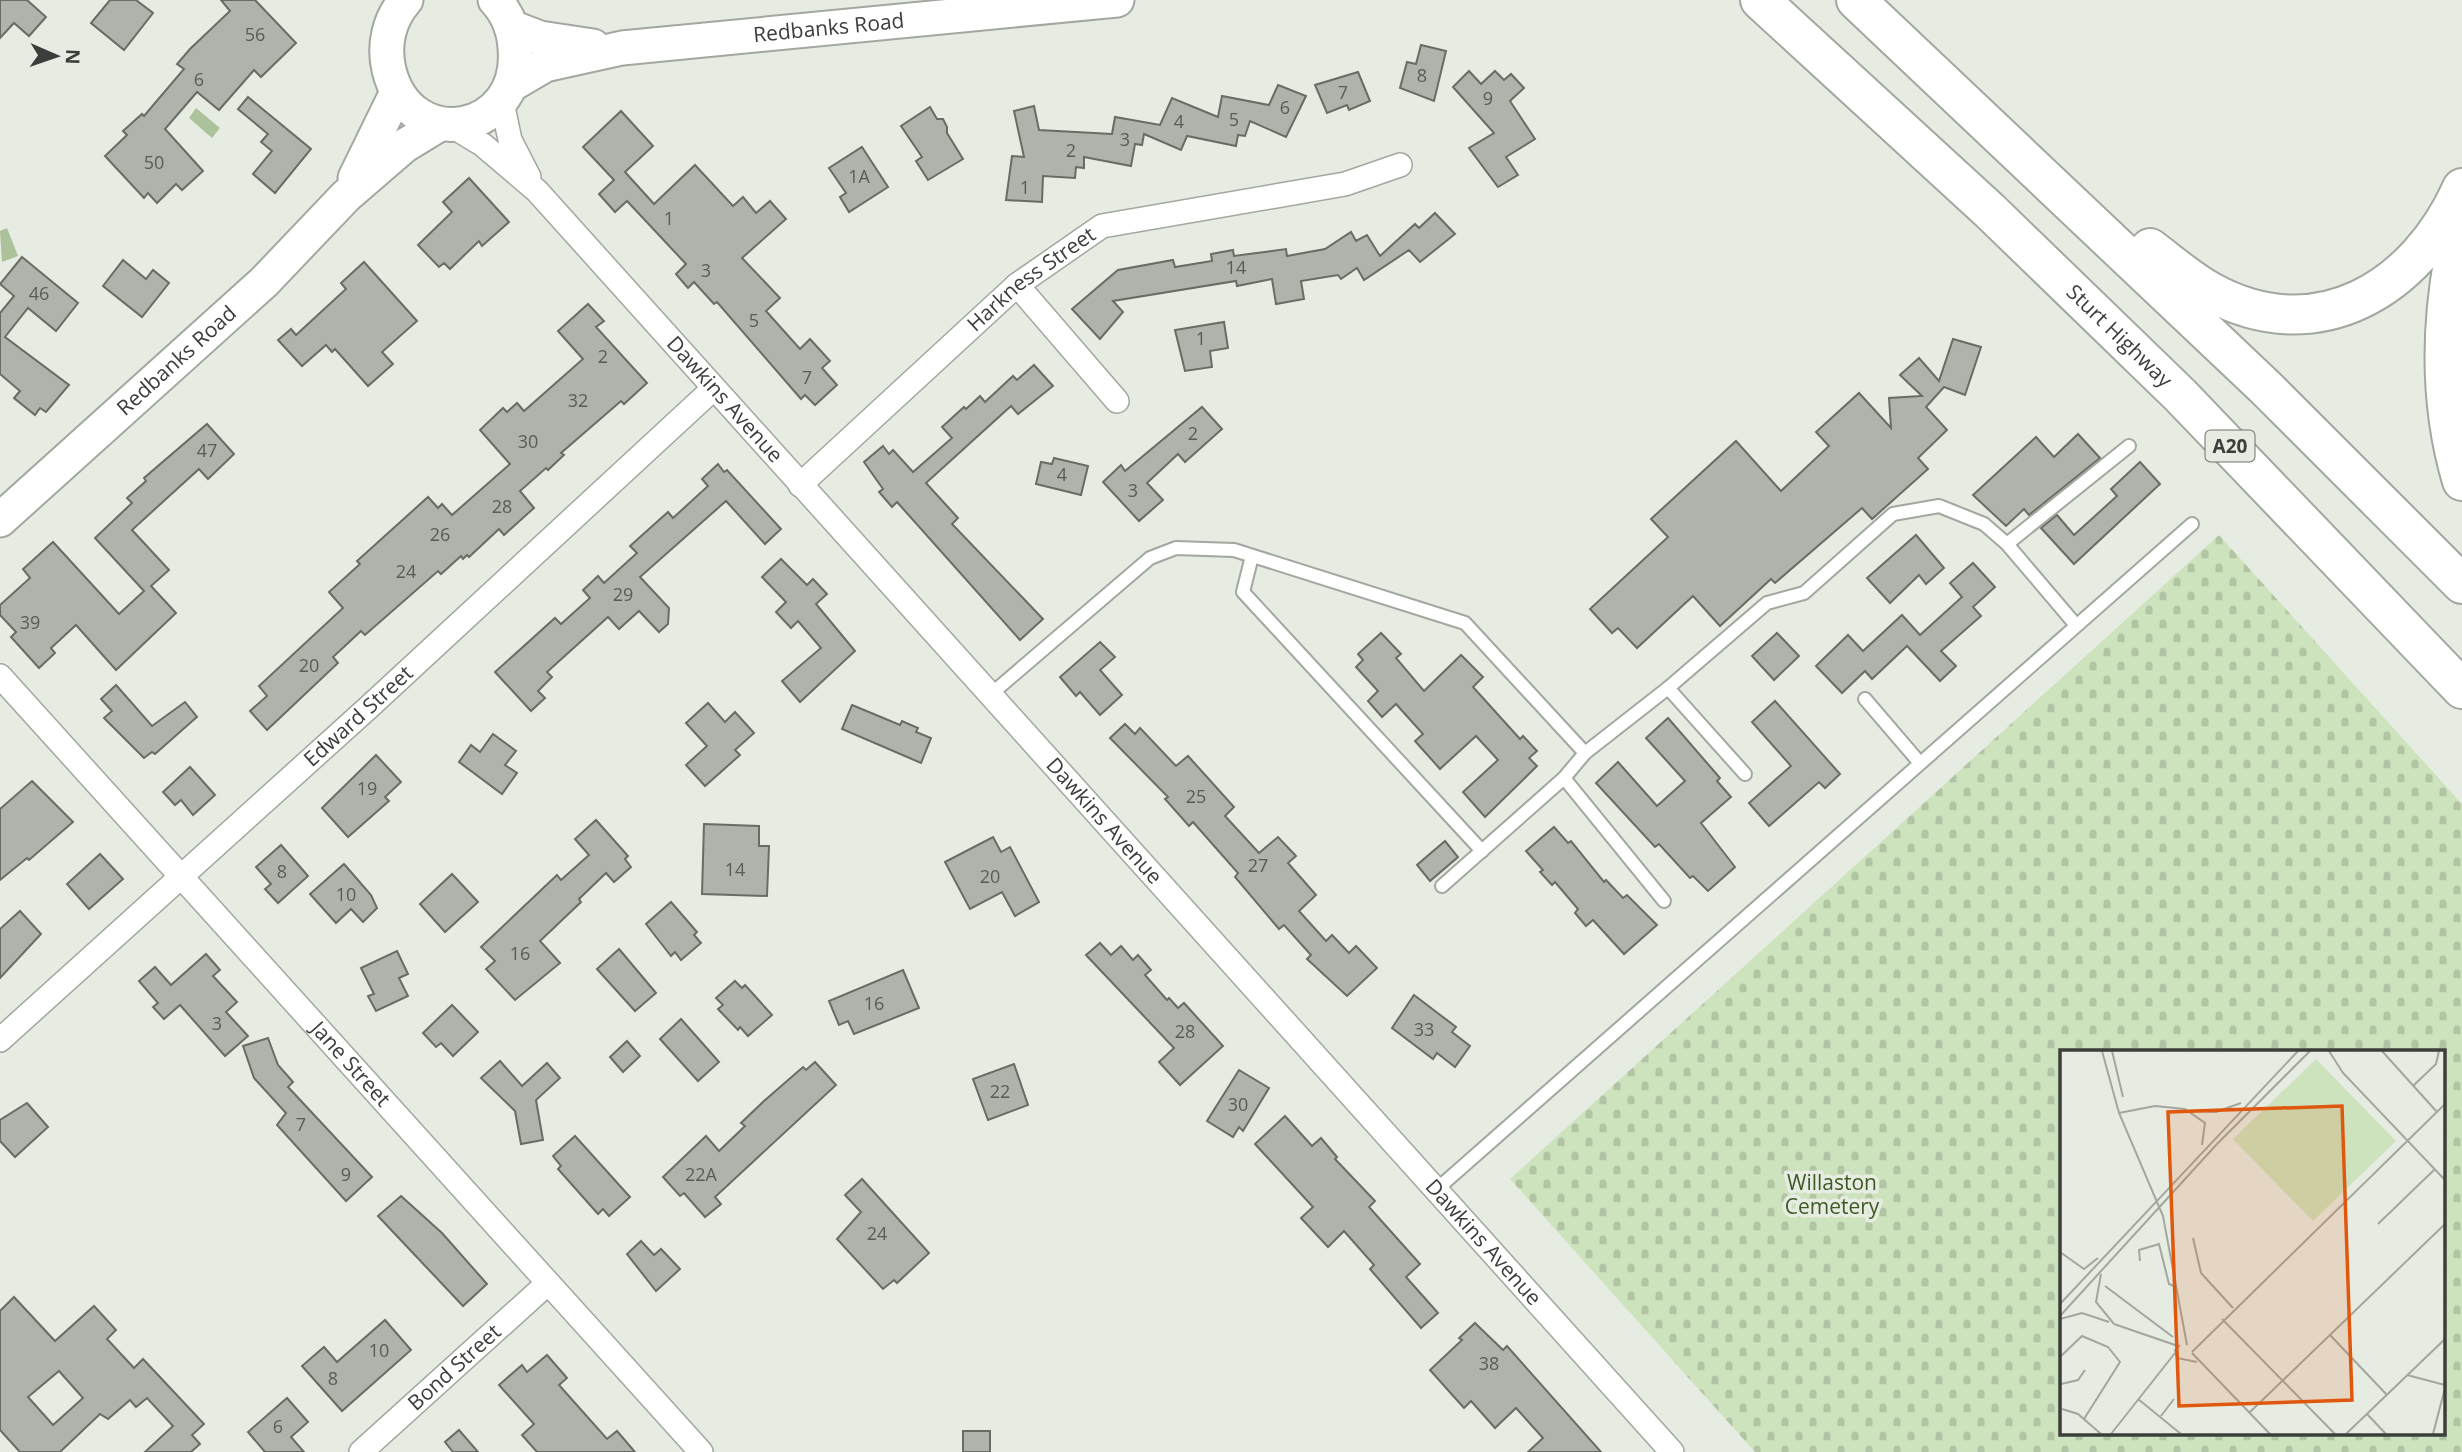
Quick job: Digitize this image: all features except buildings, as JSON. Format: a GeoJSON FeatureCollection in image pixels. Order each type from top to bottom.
{"type":"FeatureCollection","features":[{"type":"Feature","properties":{"kind":"highway","name":"Sturt Highway"},"geometry":{"type":"LineString","coordinates":[[1760,0],[1990,211],[2170,385],[2462,689]]}},
{"type":"Feature","properties":{"kind":"highway"},"geometry":{"type":"LineString","coordinates":[[1856,0],[2266,388],[2462,584]]}},
{"type":"Feature","properties":{"kind":"highway"},"geometry":{"type":"LineString","coordinates":[[1983,118],[2192,280],[2232,301],[2276,313],[2319,312],[2361,299],[2381,289],[2413,264],[2430,244],[2462,188]]}},
{"type":"Feature","properties":{"kind":"highway"},"geometry":{"type":"LineString","coordinates":[[2462,219],[2448,281],[2443,349],[2445,396],[2462,481]]}},
{"type":"Feature","properties":{"kind":"main road","name":"Redbanks Road"},"geometry":{"type":"LineString","coordinates":[[0,520],[264,282],[346,196],[404,146],[445,124],[477,120],[506,93],[545,65],[622,48],[1000,5],[1117,0]]}},
{"type":"Feature","properties":{"kind":"main road"},"geometry":{"type":"LineString","coordinates":[[404,1],[389,29],[387,46],[388,64],[397,92],[413,111],[445,124]]}},
{"type":"Feature","properties":{"kind":"main road","name":"Redbanks Road"},"geometry":{"type":"LineString","coordinates":[[504,9],[563,43],[622,48]]}},
{"type":"Feature","properties":{"kind":"main road"},"geometry":{"type":"LineString","coordinates":[[504,9],[516,53],[506,93]]}},
{"type":"Feature","properties":{"kind":"main road","name":"Redbanks Road"},"geometry":{"type":"LineString","coordinates":[[346,196],[386,121],[397,92]]}},
{"type":"Feature","properties":{"kind":"street","name":"Dawkins Avenue"},"geometry":{"type":"LineString","coordinates":[[506,93],[516,155],[537,191]]}},
{"type":"Feature","properties":{"kind":"street","name":"Dawkins Avenue"},"geometry":{"type":"LineString","coordinates":[[445,124],[483,145],[537,191],[1672,1452]]}},
{"type":"Feature","properties":{"kind":"street","name":"Harkness Street"},"geometry":{"type":"LineString","coordinates":[[800,485],[1017,285],[1102,226],[1345,184],[1400,165]]}},
{"type":"Feature","properties":{"kind":"street"},"geometry":{"type":"LineString","coordinates":[[1017,285],[1117,401]]}},
{"type":"Feature","properties":{"kind":"street","name":"Edward Street"},"geometry":{"type":"LineString","coordinates":[[0,1040],[713,389]]}},
{"type":"Feature","properties":{"kind":"street","name":"Jane Street"},"geometry":{"type":"LineString","coordinates":[[0,676],[701,1452]]}},
{"type":"Feature","properties":{"kind":"street","name":"Bond Street"},"geometry":{"type":"LineString","coordinates":[[361,1452],[548,1283]]}},
{"type":"Feature","properties":{"kind":"lane"},"geometry":{"type":"LineString","coordinates":[[2007,544],[2129,446]]}},
{"type":"Feature","properties":{"kind":"lane"},"geometry":{"type":"LineString","coordinates":[[1442,886],[1564,778],[1585,754],[1668,688],[1767,603],[1804,593],[1893,514],[1939,506],[1984,524],[2007,544],[2076,624]]}},
{"type":"Feature","properties":{"kind":"lane"},"geometry":{"type":"LineString","coordinates":[[1436,1190],[2192,524]]}},
{"type":"Feature","properties":{"kind":"lane"},"geometry":{"type":"LineString","coordinates":[[990,695],[1150,558],[1176,548],[1234,550],[1465,623],[1585,754]]}},
{"type":"Feature","properties":{"kind":"lane"},"geometry":{"type":"LineString","coordinates":[[1252,556],[1243,592],[1482,851]]}},
{"type":"Feature","properties":{"kind":"lane"},"geometry":{"type":"LineString","coordinates":[[1668,688],[1745,774]]}},
{"type":"Feature","properties":{"kind":"lane"},"geometry":{"type":"LineString","coordinates":[[1865,699],[1919,762]]}},
{"type":"Feature","properties":{"kind":"lane"},"geometry":{"type":"LineString","coordinates":[[1564,778],[1664,901]]}},
{"type":"Feature","properties":{"kind":"green space","name":"Willaston Cemetery"},"geometry":{"type":"Polygon","coordinates":[[[2219,535],[2462,804],[2462,1452],[1755,1452],[1510,1179],[2219,535]]]}},
{"type":"Feature","properties":{"kind":"shaded area"},"geometry":{"type":"Polygon","coordinates":[[[196,108],[220,128],[212,138],[189,118],[196,108]]]}},
{"type":"Feature","properties":{"kind":"shaded area"},"geometry":{"type":"Polygon","coordinates":[[[7,228],[18,256],[2,262],[0,231],[7,228]]]}}]}
